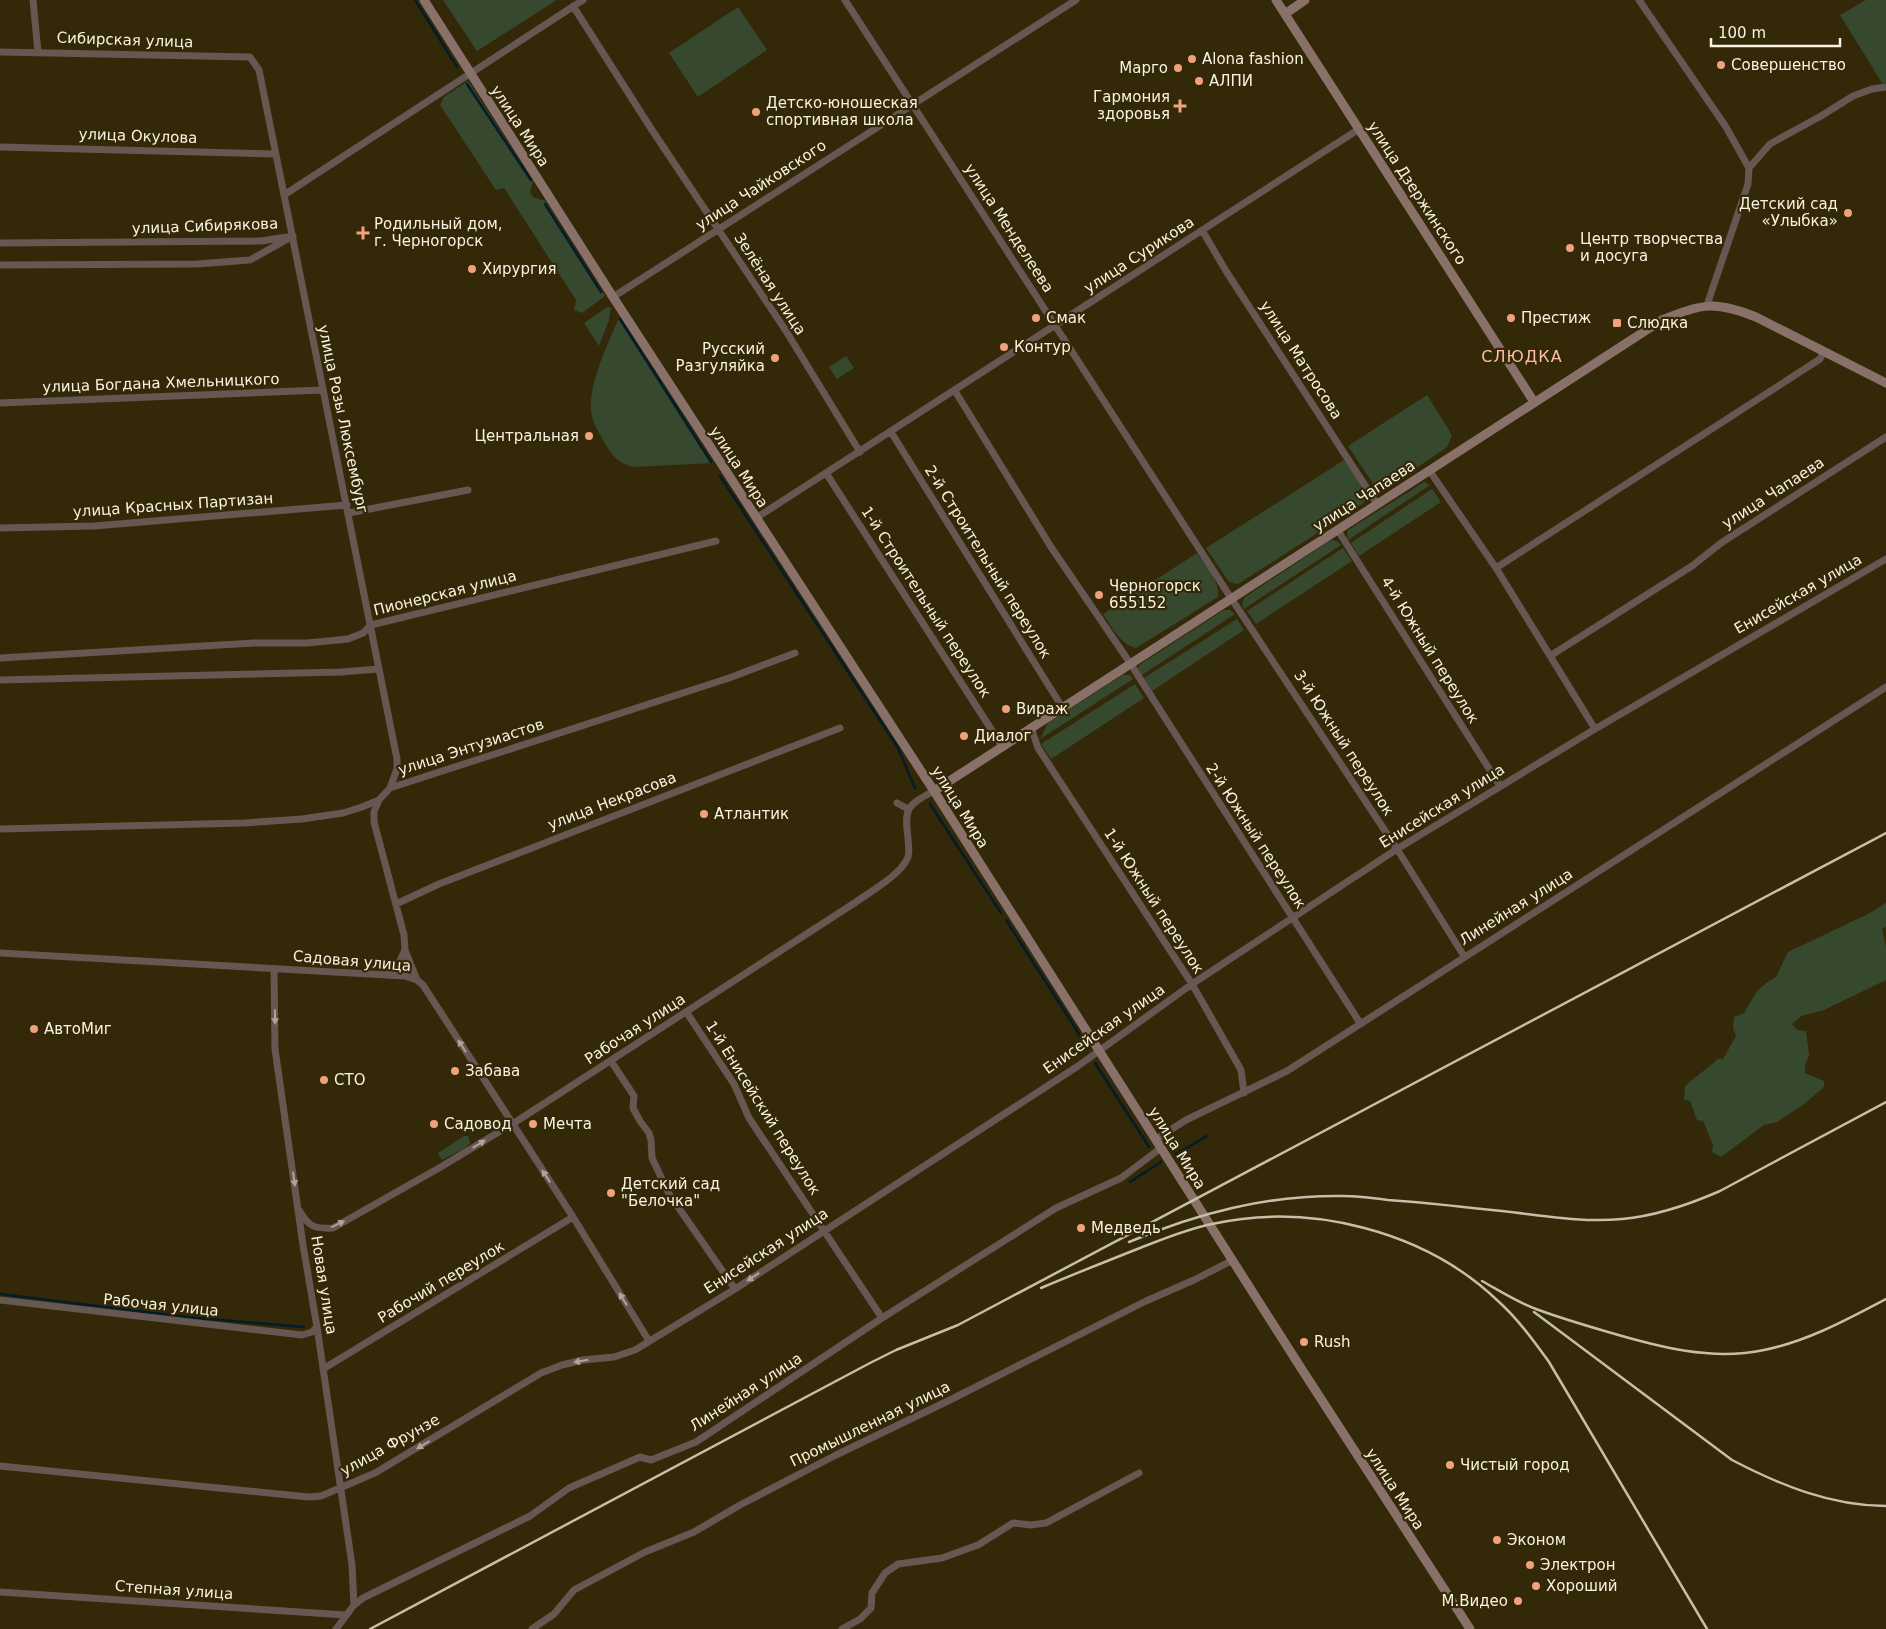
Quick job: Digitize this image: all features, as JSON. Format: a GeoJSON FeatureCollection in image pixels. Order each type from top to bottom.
{"type":"FeatureCollection","features":[{"type":"Feature","properties":{"kind":"main road","name":"улица Мира"},"geometry":{"type":"LineString","coordinates":[[424,0],[613,297],[934,791],[1426,1564],[1470,1629]]}},
{"type":"Feature","properties":{"kind":"main road","name":"улица Дзержинского"},"geometry":{"type":"LineString","coordinates":[[1276,0],[1534,402]]}},
{"type":"Feature","properties":{"kind":"main road"},"geometry":{"type":"LineString","coordinates":[[1285,14],[1306,0]]}},
{"type":"Feature","properties":{"kind":"main road","name":"улица Чапаева"},"geometry":{"type":"LineString","coordinates":[[934,791],[1534,402],[1662,320],[1683,311],[1707,305],[1736,309],[1756,316],[1886,383]]}},
{"type":"Feature","properties":{"kind":"street"},"geometry":{"type":"LineString","coordinates":[[33,0],[38,52]]}},
{"type":"Feature","properties":{"kind":"street"},"geometry":{"type":"LineString","coordinates":[[284,195],[583,0]]}},
{"type":"Feature","properties":{"kind":"street","name":"улица Менделеева"},"geometry":{"type":"LineString","coordinates":[[845,0],[1231,598]]}},
{"type":"Feature","properties":{"kind":"street","name":"улица Чайковского"},"geometry":{"type":"LineString","coordinates":[[613,297],[1076,0]]}},
{"type":"Feature","properties":{"kind":"street"},"geometry":{"type":"LineString","coordinates":[[1639,0],[1726,126],[1749,168],[1748,184],[1707,305]]}},
{"type":"Feature","properties":{"kind":"street","name":"Зелёная улица"},"geometry":{"type":"LineString","coordinates":[[573,6],[718,230],[786,331],[860,452]]}},
{"type":"Feature","properties":{"kind":"street","name":"Сибирская улица"},"geometry":{"type":"LineString","coordinates":[[0,52],[250,58]]}},
{"type":"Feature","properties":{"kind":"street","name":"улица Розы Люксембург"},"geometry":{"type":"LineString","coordinates":[[250,58],[259,70],[380,668],[397,758],[397,770],[390,788]]}},
{"type":"Feature","properties":{"kind":"street"},"geometry":{"type":"LineString","coordinates":[[1749,168],[1770,144],[1853,96],[1872,88],[1886,87]]}},
{"type":"Feature","properties":{"kind":"street","name":"улица Сурикова"},"geometry":{"type":"LineString","coordinates":[[756,518],[1359,129]]}},
{"type":"Feature","properties":{"kind":"street","name":"улица Окулова"},"geometry":{"type":"LineString","coordinates":[[0,147],[275,154]]}},
{"type":"Feature","properties":{"kind":"street","name":"улица Матросова"},"geometry":{"type":"LineString","coordinates":[[1202,230],[1226,271],[1377,504]]}},
{"type":"Feature","properties":{"kind":"street","name":"улица Сибирякова"},"geometry":{"type":"LineString","coordinates":[[0,243],[261,241],[293,236]]}},
{"type":"Feature","properties":{"kind":"street","name":"улица Сибирякова"},"geometry":{"type":"LineString","coordinates":[[0,265],[197,264],[250,260],[293,236]]}},
{"type":"Feature","properties":{"kind":"street"},"geometry":{"type":"LineString","coordinates":[[1496,568],[1820,359],[1824,351]]}},
{"type":"Feature","properties":{"kind":"street","name":"улица Богдана Хмельницкого"},"geometry":{"type":"LineString","coordinates":[[0,403],[324,390]]}},
{"type":"Feature","properties":{"kind":"street","name":"2-й Южный переулок"},"geometry":{"type":"LineString","coordinates":[[955,391],[1052,547],[1130,663],[1360,1024]]}},
{"type":"Feature","properties":{"kind":"street","name":"2-й Строительный переулок"},"geometry":{"type":"LineString","coordinates":[[891,432],[1062,707]]}},
{"type":"Feature","properties":{"kind":"street","name":"улица Чапаева"},"geometry":{"type":"LineString","coordinates":[[1550,656],[1692,566],[1721,543],[1886,437]]}},
{"type":"Feature","properties":{"kind":"street"},"geometry":{"type":"LineString","coordinates":[[1429,470],[1496,568],[1595,729]]}},
{"type":"Feature","properties":{"kind":"street","name":"1-й Строительный переулок"},"geometry":{"type":"LineString","coordinates":[[826,473],[1002,746]]}},
{"type":"Feature","properties":{"kind":"street","name":"улица Красных Партизан"},"geometry":{"type":"LineString","coordinates":[[0,528],[94,526],[348,509],[468,490]]}},
{"type":"Feature","properties":{"kind":"street","name":"4-й Южный переулок"},"geometry":{"type":"LineString","coordinates":[[1337,529],[1500,786]]}},
{"type":"Feature","properties":{"kind":"street","name":"Пионерская улица"},"geometry":{"type":"LineString","coordinates":[[0,658],[254,643],[307,643],[348,639],[363,633],[371,625],[716,541]]}},
{"type":"Feature","properties":{"kind":"street","name":"Енисейская улица"},"geometry":{"type":"LineString","coordinates":[[629,1353],[735,1289],[1078,1066],[1192,984],[1397,849],[1595,729],[1886,559]]}},
{"type":"Feature","properties":{"kind":"street","name":"3-й Южный переулок"},"geometry":{"type":"LineString","coordinates":[[1231,598],[1397,849],[1464,956]]}},
{"type":"Feature","properties":{"kind":"street","name":"улица Энтузиастов"},"geometry":{"type":"LineString","coordinates":[[0,829],[244,822],[302,819],[343,813],[379,800],[390,788],[729,678],[795,653]]}},
{"type":"Feature","properties":{"kind":"street"},"geometry":{"type":"LineString","coordinates":[[0,680],[341,672],[380,668]]}},
{"type":"Feature","properties":{"kind":"street","name":"Линейная улица"},"geometry":{"type":"LineString","coordinates":[[1156,1139],[1186,1120],[1287,1071],[1886,687]]}},
{"type":"Feature","properties":{"kind":"street","name":"1-й Южный переулок"},"geometry":{"type":"LineString","coordinates":[[1030,727],[1038,748],[1192,984],[1241,1070],[1244,1093]]}},
{"type":"Feature","properties":{"kind":"street","name":"улица Некрасова"},"geometry":{"type":"LineString","coordinates":[[396,904],[439,884],[840,728]]}},
{"type":"Feature","properties":{"kind":"street"},"geometry":{"type":"LineString","coordinates":[[897,803],[908,809],[915,801],[934,791]]}},
{"type":"Feature","properties":{"kind":"street"},"geometry":{"type":"LineString","coordinates":[[379,800],[374,812],[374,822],[404,935],[405,950],[417,980]]}},
{"type":"Feature","properties":{"kind":"street","name":"Рабочая улица"},"geometry":{"type":"LineString","coordinates":[[299,1210],[305,1221],[312,1226],[333,1228],[513,1124],[856,902],[898,872],[908,856],[906,819],[908,809]]}},
{"type":"Feature","properties":{"kind":"street"},"geometry":{"type":"LineString","coordinates":[[387,975],[398,964],[405,950]]}},
{"type":"Feature","properties":{"kind":"street","name":"Садовая улица"},"geometry":{"type":"LineString","coordinates":[[0,953],[405,976],[417,980],[423,985],[508,1116],[649,1341]]}},
{"type":"Feature","properties":{"kind":"street","name":"Новая улица"},"geometry":{"type":"LineString","coordinates":[[274,969],[275,1049],[352,1565],[354,1605]]}},
{"type":"Feature","properties":{"kind":"street","name":"1-й Енисейский переулок"},"geometry":{"type":"LineString","coordinates":[[687,1012],[734,1084],[748,1118],[882,1318]]}},
{"type":"Feature","properties":{"kind":"street"},"geometry":{"type":"LineString","coordinates":[[611,1061],[634,1096],[633,1108],[649,1133],[652,1158],[669,1194],[735,1289]]}},
{"type":"Feature","properties":{"kind":"street","name":"Линейная улица"},"geometry":{"type":"LineString","coordinates":[[336,1629],[354,1605],[363,1598],[530,1516],[570,1488],[640,1457],[651,1460],[696,1442],[882,1318],[1056,1208],[1120,1178],[1161,1148]]}},
{"type":"Feature","properties":{"kind":"street","name":"Рабочий переулок"},"geometry":{"type":"LineString","coordinates":[[323,1369],[573,1218]]}},
{"type":"Feature","properties":{"kind":"street","name":"Промышленная улица"},"geometry":{"type":"LineString","coordinates":[[532,1629],[554,1614],[574,1590],[636,1557],[694,1532],[740,1505],[836,1455],[1146,1301],[1233,1260]]}},
{"type":"Feature","properties":{"kind":"street","name":"Рабочая улица"},"geometry":{"type":"LineString","coordinates":[[0,1300],[302,1335],[312,1332],[317,1327]]}},
{"type":"Feature","properties":{"kind":"street","name":"улица Фрунзе"},"geometry":{"type":"LineString","coordinates":[[0,1466],[308,1497],[321,1496],[376,1473],[541,1373],[583,1360],[614,1357],[629,1353]]}},
{"type":"Feature","properties":{"kind":"street"},"geometry":{"type":"LineString","coordinates":[[842,1629],[860,1619],[870,1608],[872,1593],[885,1573],[898,1564],[942,1558],[978,1545],[1013,1523],[1031,1525],[1046,1523],[1139,1473]]}},
{"type":"Feature","properties":{"kind":"street","name":"Степная улица"},"geometry":{"type":"LineString","coordinates":[[0,1592],[346,1615]]}},
{"type":"Feature","properties":{"kind":"green space"},"geometry":{"type":"Polygon","coordinates":[[[443,0],[557,0],[477,51],[443,0]]]}},
{"type":"Feature","properties":{"kind":"green space"},"geometry":{"type":"Polygon","coordinates":[[[1866,0],[1886,0],[1886,83],[1882,83],[1840,15],[1866,0]]]}},
{"type":"Feature","properties":{"kind":"green space"},"geometry":{"type":"Polygon","coordinates":[[[738,7],[767,50],[698,97],[669,53],[738,7]]]}},
{"type":"Feature","properties":{"kind":"green space"},"geometry":{"type":"Polygon","coordinates":[[[468,81],[533,181],[530,192],[533,197],[545,201],[605,296],[582,313],[574,310],[576,300],[504,188],[496,190],[440,105],[444,97],[468,81]]]}},
{"type":"Feature","properties":{"kind":"green space"},"geometry":{"type":"Polygon","coordinates":[[[611,307],[609,320],[599,346],[584,323],[606,308],[611,307]]]}},
{"type":"Feature","properties":{"kind":"green space"},"geometry":{"type":"Polygon","coordinates":[[[619,317],[713,463],[633,467],[618,460],[609,450],[594,423],[591,411],[591,398],[603,355],[619,317]]]}},
{"type":"Feature","properties":{"kind":"green space"},"geometry":{"type":"Polygon","coordinates":[[[846,356],[854,368],[837,379],[829,367],[846,356]]]}},
{"type":"Feature","properties":{"kind":"green space"},"geometry":{"type":"Polygon","coordinates":[[[1427,395],[1452,435],[1447,447],[1396,482],[1383,486],[1374,485],[1348,446],[1427,395]]]}},
{"type":"Feature","properties":{"kind":"green space"},"geometry":{"type":"Polygon","coordinates":[[[1344,460],[1361,486],[1364,503],[1238,584],[1229,582],[1206,548],[1344,460]]]}},
{"type":"Feature","properties":{"kind":"green space"},"geometry":{"type":"Polygon","coordinates":[[[1424,482],[1430,485],[1348,540],[1348,530],[1424,482]]]}},
{"type":"Feature","properties":{"kind":"green space"},"geometry":{"type":"Polygon","coordinates":[[[1432,489],[1441,502],[1359,556],[1351,543],[1432,489]]]}},
{"type":"Feature","properties":{"kind":"green space"},"geometry":{"type":"Polygon","coordinates":[[[1331,540],[1337,541],[1341,545],[1244,609],[1242,603],[1245,597],[1331,540]]]}},
{"type":"Feature","properties":{"kind":"green space"},"geometry":{"type":"Polygon","coordinates":[[[1343,548],[1352,561],[1256,624],[1247,611],[1343,548]]]}},
{"type":"Feature","properties":{"kind":"green space"},"geometry":{"type":"Polygon","coordinates":[[[1197,553],[1215,579],[1218,597],[1136,648],[1125,643],[1103,614],[1197,553]]]}},
{"type":"Feature","properties":{"kind":"green space"},"geometry":{"type":"Polygon","coordinates":[[[1224,610],[1230,610],[1235,614],[1142,675],[1138,669],[1139,665],[1224,610]]]}},
{"type":"Feature","properties":{"kind":"green space"},"geometry":{"type":"Polygon","coordinates":[[[1237,619],[1244,630],[1152,691],[1144,678],[1237,619]]]}},
{"type":"Feature","properties":{"kind":"green space"},"geometry":{"type":"Polygon","coordinates":[[[1123,675],[1130,675],[1133,679],[1040,739],[1048,723],[1123,675]]]}},
{"type":"Feature","properties":{"kind":"green space"},"geometry":{"type":"Polygon","coordinates":[[[1135,684],[1144,698],[1051,759],[1041,744],[1135,684]]]}},
{"type":"Feature","properties":{"kind":"green space"},"geometry":{"type":"Polygon","coordinates":[[[1886,903],[1886,927],[1882,929],[1886,946],[1886,980],[1824,1010],[1801,1016],[1792,1024],[1797,1030],[1806,1031],[1809,1056],[1805,1065],[1805,1073],[1824,1081],[1824,1087],[1803,1105],[1777,1122],[1764,1125],[1721,1157],[1712,1152],[1713,1145],[1703,1121],[1697,1120],[1690,1101],[1684,1100],[1685,1086],[1718,1059],[1723,1059],[1736,1036],[1733,1028],[1734,1017],[1744,1013],[1757,991],[1776,977],[1788,952],[1868,914],[1886,903]]]}},
{"type":"Feature","properties":{"kind":"green space"},"geometry":{"type":"Polygon","coordinates":[[[464,1136],[468,1136],[470,1143],[465,1148],[442,1160],[438,1153],[464,1136]]]}},
{"type":"Feature","properties":{"kind":"waterway"},"geometry":{"type":"LineString","coordinates":[[415,0],[457,67]]}},
{"type":"Feature","properties":{"kind":"waterway"},"geometry":{"type":"LineString","coordinates":[[467,84],[531,180]]}},
{"type":"Feature","properties":{"kind":"waterway"},"geometry":{"type":"LineString","coordinates":[[545,204],[601,292]]}},
{"type":"Feature","properties":{"kind":"waterway"},"geometry":{"type":"LineString","coordinates":[[620,319],[711,462]]}},
{"type":"Feature","properties":{"kind":"waterway"},"geometry":{"type":"LineString","coordinates":[[720,476],[898,748],[915,788]]}},
{"type":"Feature","properties":{"kind":"waterway"},"geometry":{"type":"LineString","coordinates":[[930,804],[1001,913]]}},
{"type":"Feature","properties":{"kind":"waterway"},"geometry":{"type":"LineString","coordinates":[[1006,920],[1084,1043]]}},
{"type":"Feature","properties":{"kind":"waterway"},"geometry":{"type":"LineString","coordinates":[[1095,1063],[1149,1147]]}},
{"type":"Feature","properties":{"kind":"waterway"},"geometry":{"type":"LineString","coordinates":[[1176,1154],[1207,1136]]}},
{"type":"Feature","properties":{"kind":"waterway"},"geometry":{"type":"LineString","coordinates":[[1130,1182],[1161,1162]]}},
{"type":"Feature","properties":{"kind":"waterway"},"geometry":{"type":"LineString","coordinates":[[0,1294],[187,1317],[304,1327]]}},
{"type":"Feature","properties":{"kind":"railway"},"geometry":{"type":"LineString","coordinates":[[370,1629],[870,1363],[896,1350],[958,1325],[1886,833]]}},
{"type":"Feature","properties":{"kind":"railway"},"geometry":{"type":"LineString","coordinates":[[1129,1242],[1207,1214],[1260,1202],[1314,1196],[1359,1197],[1440,1204],[1575,1219],[1610,1220],[1635,1218],[1660,1213],[1720,1191],[1886,1102]]}},
{"type":"Feature","properties":{"kind":"railway"},"geometry":{"type":"LineString","coordinates":[[1041,1288],[1184,1231],[1249,1218],[1288,1217],[1326,1220],[1364,1228],[1401,1240],[1436,1256],[1469,1277],[1498,1301],[1519,1322],[1549,1362],[1707,1629]]}},
{"type":"Feature","properties":{"kind":"railway"},"geometry":{"type":"LineString","coordinates":[[1482,1281],[1536,1309],[1608,1332],[1646,1343],[1685,1351],[1724,1354],[1764,1350],[1796,1341],[1826,1329],[1886,1299]]}},
{"type":"Feature","properties":{"kind":"railway"},"geometry":{"type":"LineString","coordinates":[[1534,1312],[1732,1460],[1787,1486],[1826,1498],[1866,1505],[1886,1506]]}},
{"type":"Feature","properties":{"kind":"place","name":"Alona fashion"},"geometry":{"type":"Point","coordinates":[1192,59]}},
{"type":"Feature","properties":{"kind":"place","name":"Совершенство"},"geometry":{"type":"Point","coordinates":[1721,65]}},
{"type":"Feature","properties":{"kind":"place","name":"Марго"},"geometry":{"type":"Point","coordinates":[1178,68]}},
{"type":"Feature","properties":{"kind":"place","name":"АЛПИ"},"geometry":{"type":"Point","coordinates":[1199,81]}},
{"type":"Feature","properties":{"kind":"place","name":"Гармония здоровья"},"geometry":{"type":"Point","coordinates":[1180,106]}},
{"type":"Feature","properties":{"kind":"place","name":"Детско-юношеская спортивная школа"},"geometry":{"type":"Point","coordinates":[756,112]}},
{"type":"Feature","properties":{"kind":"place","name":"Детский сад «Улыбка»"},"geometry":{"type":"Point","coordinates":[1848,213]}},
{"type":"Feature","properties":{"kind":"place","name":"Родильный дом, г. Черногорск"},"geometry":{"type":"Point","coordinates":[363,233]}},
{"type":"Feature","properties":{"kind":"place","name":"Центр творчества и досуга"},"geometry":{"type":"Point","coordinates":[1570,248]}},
{"type":"Feature","properties":{"kind":"place","name":"Хирургия"},"geometry":{"type":"Point","coordinates":[472,269]}},
{"type":"Feature","properties":{"kind":"place","name":"Смак"},"geometry":{"type":"Point","coordinates":[1036,318]}},
{"type":"Feature","properties":{"kind":"place","name":"Престиж"},"geometry":{"type":"Point","coordinates":[1511,318]}},
{"type":"Feature","properties":{"kind":"place","name":"Слюдка"},"geometry":{"type":"Point","coordinates":[1617,323]}},
{"type":"Feature","properties":{"kind":"place","name":"Контур"},"geometry":{"type":"Point","coordinates":[1004,347]}},
{"type":"Feature","properties":{"kind":"place","name":"Русский Разгуляйка"},"geometry":{"type":"Point","coordinates":[775,358]}},
{"type":"Feature","properties":{"kind":"place","name":"Центральная"},"geometry":{"type":"Point","coordinates":[589,436]}},
{"type":"Feature","properties":{"kind":"place","name":"Черногорск 655152"},"geometry":{"type":"Point","coordinates":[1099,595]}},
{"type":"Feature","properties":{"kind":"place","name":"Вираж"},"geometry":{"type":"Point","coordinates":[1006,709]}},
{"type":"Feature","properties":{"kind":"place","name":"Диалог"},"geometry":{"type":"Point","coordinates":[964,736]}},
{"type":"Feature","properties":{"kind":"place","name":"Атлантик"},"geometry":{"type":"Point","coordinates":[704,814]}},
{"type":"Feature","properties":{"kind":"place","name":"АвтоМиг"},"geometry":{"type":"Point","coordinates":[34,1029]}},
{"type":"Feature","properties":{"kind":"place","name":"Забава"},"geometry":{"type":"Point","coordinates":[455,1071]}},
{"type":"Feature","properties":{"kind":"place","name":"СТО"},"geometry":{"type":"Point","coordinates":[324,1080]}},
{"type":"Feature","properties":{"kind":"place","name":"Садовод"},"geometry":{"type":"Point","coordinates":[434,1124]}},
{"type":"Feature","properties":{"kind":"place","name":"Мечта"},"geometry":{"type":"Point","coordinates":[533,1124]}},
{"type":"Feature","properties":{"kind":"place","name":"Детский сад \"Белочка\""},"geometry":{"type":"Point","coordinates":[611,1193]}},
{"type":"Feature","properties":{"kind":"place","name":"Медведь"},"geometry":{"type":"Point","coordinates":[1081,1228]}},
{"type":"Feature","properties":{"kind":"place","name":"Rush"},"geometry":{"type":"Point","coordinates":[1304,1342]}},
{"type":"Feature","properties":{"kind":"place","name":"Чистый город"},"geometry":{"type":"Point","coordinates":[1450,1465]}},
{"type":"Feature","properties":{"kind":"place","name":"Эконом"},"geometry":{"type":"Point","coordinates":[1497,1540]}},
{"type":"Feature","properties":{"kind":"place","name":"Электрон"},"geometry":{"type":"Point","coordinates":[1530,1565]}},
{"type":"Feature","properties":{"kind":"place","name":"Хороший"},"geometry":{"type":"Point","coordinates":[1536,1586]}},
{"type":"Feature","properties":{"kind":"place","name":"М.Видео"},"geometry":{"type":"Point","coordinates":[1518,1601]}},
{"type":"Feature","properties":{"kind":"district","name":"СЛЮДКА"},"geometry":{"type":"Point","coordinates":[1522,356]}}]}
